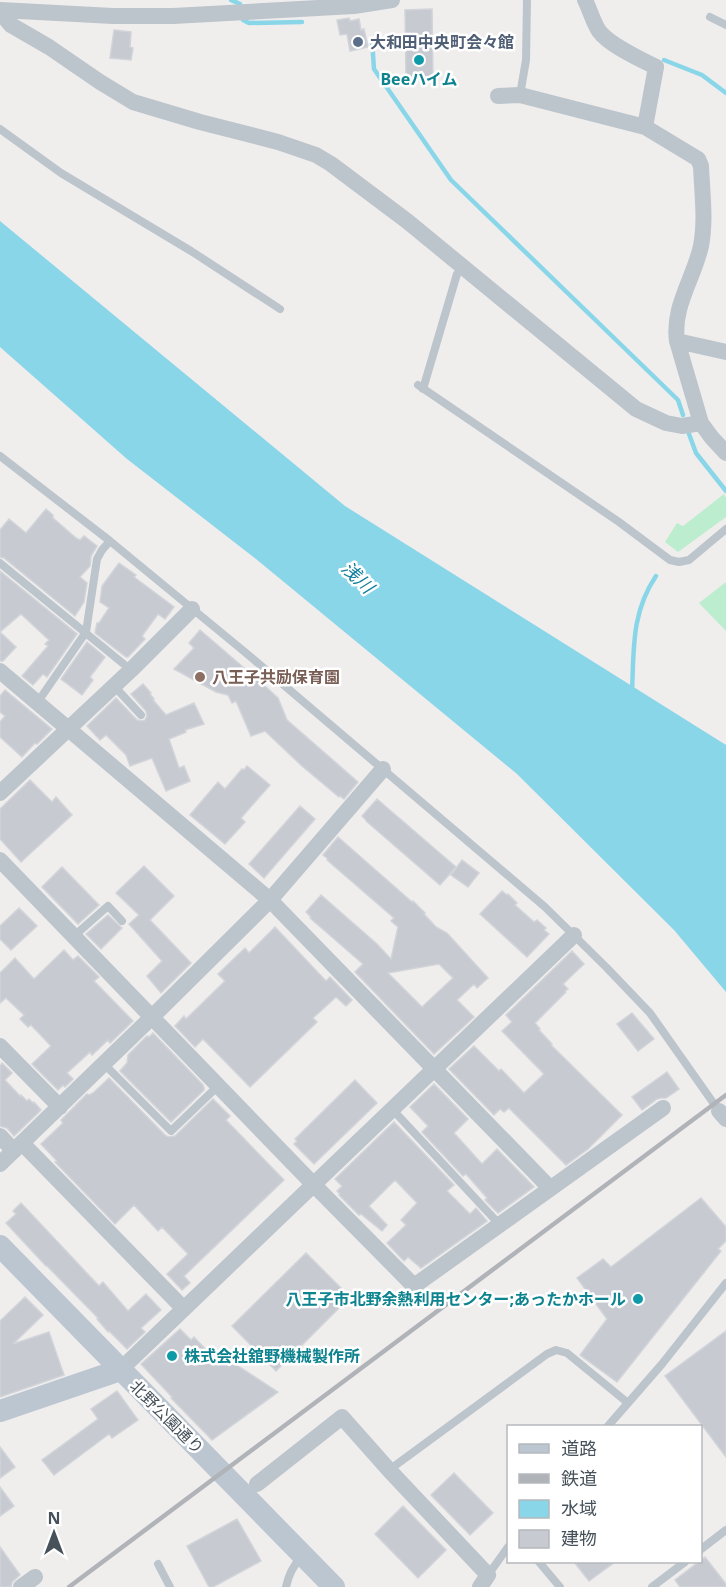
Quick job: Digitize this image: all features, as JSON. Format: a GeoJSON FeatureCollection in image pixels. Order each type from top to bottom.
{"type":"FeatureCollection","features":[{"type":"Feature","properties":{"kind":"street"},"geometry":{"type":"LineString","coordinates":[[0,11],[173,16],[354,6],[387,0]]}},
{"type":"Feature","properties":{"kind":"street"},"geometry":{"type":"LineString","coordinates":[[585,0],[601,34],[627,52],[656,67],[645,127]]}},
{"type":"Feature","properties":{"kind":"street"},"geometry":{"type":"LineString","coordinates":[[0,11],[11,25],[133,102],[278,142],[316,155],[406,221],[636,409],[666,423],[682,426],[701,423]]}},
{"type":"Feature","properties":{"kind":"street"},"geometry":{"type":"LineString","coordinates":[[498,96],[520,95],[645,127],[698,159],[702,166],[704,230],[701,248],[677,316],[675,329],[701,423],[726,453]]}},
{"type":"Feature","properties":{"kind":"street"},"geometry":{"type":"LineString","coordinates":[[677,341],[726,352]]}},
{"type":"Feature","properties":{"kind":"street"},"geometry":{"type":"LineString","coordinates":[[2,785],[114,686],[192,609]]}},
{"type":"Feature","properties":{"kind":"street"},"geometry":{"type":"LineString","coordinates":[[0,671],[270,900],[550,1188]]}},
{"type":"Feature","properties":{"kind":"street"},"geometry":{"type":"LineString","coordinates":[[0,1164],[270,900],[383,769]]}},
{"type":"Feature","properties":{"kind":"street"},"geometry":{"type":"LineString","coordinates":[[0,860],[414,1286],[663,1108]]}},
{"type":"Feature","properties":{"kind":"street"},"geometry":{"type":"LineString","coordinates":[[0,1411],[120,1370],[574,934]]}},
{"type":"Feature","properties":{"kind":"street"},"geometry":{"type":"LineString","coordinates":[[0,1046],[60,1107]]}},
{"type":"Feature","properties":{"kind":"street"},"geometry":{"type":"LineString","coordinates":[[0,1136],[18,1147],[184,1309]]}},
{"type":"Feature","properties":{"kind":"street","name":"北野公園通り"},"geometry":{"type":"LineString","coordinates":[[0,1246],[334,1587]]}},
{"type":"Feature","properties":{"kind":"street"},"geometry":{"type":"LineString","coordinates":[[257,1484],[342,1417],[484,1581]]}},
{"type":"Feature","properties":{"kind":"lane"},"geometry":{"type":"LineString","coordinates":[[520,95],[526,60],[527,0]]}},
{"type":"Feature","properties":{"kind":"lane"},"geometry":{"type":"LineString","coordinates":[[710,17],[726,25]]}},
{"type":"Feature","properties":{"kind":"lane"},"geometry":{"type":"LineString","coordinates":[[0,129],[61,173],[182,246],[280,309]]}},
{"type":"Feature","properties":{"kind":"lane"},"geometry":{"type":"LineString","coordinates":[[462,268],[457,274],[421,387],[619,522],[670,560],[679,562],[689,560],[726,529]]}},
{"type":"Feature","properties":{"kind":"lane"},"geometry":{"type":"LineString","coordinates":[[0,456],[110,541],[530,893],[574,934],[650,1014],[723,1115]]}},
{"type":"Feature","properties":{"kind":"lane"},"geometry":{"type":"LineString","coordinates":[[37,703],[86,632],[97,559],[110,541]]}},
{"type":"Feature","properties":{"kind":"lane"},"geometry":{"type":"LineString","coordinates":[[0,563],[131,670]]}},
{"type":"Feature","properties":{"kind":"lane"},"geometry":{"type":"LineString","coordinates":[[114,686],[141,715]]}},
{"type":"Feature","properties":{"kind":"lane"},"geometry":{"type":"LineString","coordinates":[[74,936],[108,906],[122,921]]}},
{"type":"Feature","properties":{"kind":"lane"},"geometry":{"type":"LineString","coordinates":[[104,1064],[171,1131],[218,1086]]}},
{"type":"Feature","properties":{"kind":"lane"},"geometry":{"type":"LineString","coordinates":[[392,1108],[500,1225]]}},
{"type":"Feature","properties":{"kind":"lane"},"geometry":{"type":"LineString","coordinates":[[609,1425],[662,1364],[726,1283]]}},
{"type":"Feature","properties":{"kind":"lane"},"geometry":{"type":"LineString","coordinates":[[389,1470],[547,1354],[556,1350],[567,1353],[628,1403]]}},
{"type":"Feature","properties":{"kind":"lane"},"geometry":{"type":"LineString","coordinates":[[702,1548],[726,1530]]}},
{"type":"Feature","properties":{"kind":"lane"},"geometry":{"type":"LineString","coordinates":[[484,1581],[507,1548]]}},
{"type":"Feature","properties":{"kind":"lane"},"geometry":{"type":"LineString","coordinates":[[286,1587],[289,1574],[303,1556]]}},
{"type":"Feature","properties":{"kind":"lane"},"geometry":{"type":"LineString","coordinates":[[540,1563],[560,1587]]}},
{"type":"Feature","properties":{"kind":"lane"},"geometry":{"type":"LineString","coordinates":[[652,1587],[684,1563]]}},
{"type":"Feature","properties":{"kind":"lane"},"geometry":{"type":"LineString","coordinates":[[158,1564],[170,1587]]}},
{"type":"Feature","properties":{"kind":"green space"},"geometry":{"type":"Polygon","coordinates":[[[724,494],[726,517],[678,552],[665,542],[677,523],[683,526],[724,494]]]}},
{"type":"Feature","properties":{"kind":"green space"},"geometry":{"type":"Polygon","coordinates":[[[726,582],[726,631],[699,603],[726,582]]]}},
{"type":"Feature","properties":{"kind":"water","name":"浅川"},"geometry":{"type":"Polygon","coordinates":[[[0,221],[345,506],[726,745],[726,992],[674,930],[517,774],[256,559],[127,459],[0,347],[0,221]]]}},
{"type":"Feature","properties":{"kind":"building","name":"Beeハイム"},"geometry":{"type":"Polygon","coordinates":[[[432,9],[433,77],[406,78],[405,10],[432,9]]]}},
{"type":"Feature","properties":{"kind":"building","name":"大和田中央町会々館"},"geometry":{"type":"Polygon","coordinates":[[[349,18],[350,21],[359,19],[368,47],[350,51],[347,34],[340,35],[337,20],[349,18]]]}},
{"type":"Feature","properties":{"kind":"building"},"geometry":{"type":"Polygon","coordinates":[[[114,30],[131,32],[130,47],[133,48],[131,60],[110,58],[114,30]]]}},
{"type":"Feature","properties":{"kind":"building"},"geometry":{"type":"Polygon","coordinates":[[[46,509],[76,538],[80,540],[84,536],[97,546],[91,556],[90,566],[80,577],[87,583],[84,602],[75,616],[0,557],[0,530],[9,519],[26,533],[46,509]]]}},
{"type":"Feature","properties":{"kind":"building"},"geometry":{"type":"Polygon","coordinates":[[[119,563],[174,607],[165,619],[158,614],[142,636],[145,639],[128,657],[95,633],[97,623],[109,608],[100,602],[102,586],[119,563]]]}},
{"type":"Feature","properties":{"kind":"building"},"geometry":{"type":"Polygon","coordinates":[[[0,571],[77,634],[47,677],[43,674],[33,685],[22,676],[48,646],[45,644],[49,640],[21,614],[0,632],[0,571]]]}},
{"type":"Feature","properties":{"kind":"building"},"geometry":{"type":"Polygon","coordinates":[[[200,630],[278,698],[287,720],[358,782],[344,799],[302,766],[265,731],[251,736],[236,701],[232,703],[228,695],[216,692],[174,669],[194,648],[189,643],[200,630]]]}},
{"type":"Feature","properties":{"kind":"building"},"geometry":{"type":"Polygon","coordinates":[[[0,632],[16,647],[3,661],[0,661],[0,632]]]}},
{"type":"Feature","properties":{"kind":"building"},"geometry":{"type":"Polygon","coordinates":[[[87,642],[105,657],[90,677],[93,680],[82,695],[61,679],[87,642]]]}},
{"type":"Feature","properties":{"kind":"building"},"geometry":{"type":"Polygon","coordinates":[[[143,684],[166,715],[194,703],[204,724],[185,730],[186,732],[169,739],[179,768],[184,766],[190,781],[166,791],[152,758],[130,766],[126,755],[106,735],[100,740],[87,726],[116,698],[137,720],[145,720],[146,711],[131,694],[143,684]]]}},
{"type":"Feature","properties":{"kind":"building"},"geometry":{"type":"Polygon","coordinates":[[[5,690],[52,729],[22,757],[0,737],[0,722],[5,716],[0,712],[0,696],[5,690]]]}},
{"type":"Feature","properties":{"kind":"building"},"geometry":{"type":"Polygon","coordinates":[[[247,766],[270,785],[241,818],[245,822],[225,844],[190,815],[218,782],[225,789],[247,766]]]}},
{"type":"Feature","properties":{"kind":"building"},"geometry":{"type":"Polygon","coordinates":[[[30,780],[52,802],[56,797],[72,815],[21,862],[0,839],[0,809],[30,780]]]}},
{"type":"Feature","properties":{"kind":"building"},"geometry":{"type":"Polygon","coordinates":[[[377,799],[456,867],[440,885],[362,816],[377,799]]]}},
{"type":"Feature","properties":{"kind":"building"},"geometry":{"type":"Polygon","coordinates":[[[300,806],[315,819],[264,878],[249,864],[300,806]]]}},
{"type":"Feature","properties":{"kind":"building"},"geometry":{"type":"Polygon","coordinates":[[[338,837],[413,901],[436,927],[447,933],[488,978],[477,988],[474,984],[457,1000],[474,1017],[434,1054],[355,972],[363,964],[306,912],[321,895],[391,959],[398,927],[391,921],[394,918],[323,855],[338,837]],[[439,964],[388,973],[422,1007],[453,978],[439,964]]]}},
{"type":"Feature","properties":{"kind":"building"},"geometry":{"type":"Polygon","coordinates":[[[462,860],[479,873],[468,887],[451,875],[462,860]]]}},
{"type":"Feature","properties":{"kind":"building"},"geometry":{"type":"Polygon","coordinates":[[[144,866],[174,896],[150,920],[191,963],[161,993],[147,976],[162,961],[129,924],[139,915],[116,893],[144,866]]]}},
{"type":"Feature","properties":{"kind":"building"},"geometry":{"type":"Polygon","coordinates":[[[62,867],[99,905],[78,924],[42,887],[62,867]]]}},
{"type":"Feature","properties":{"kind":"building"},"geometry":{"type":"Polygon","coordinates":[[[502,891],[508,894],[517,903],[515,905],[534,922],[537,920],[546,928],[544,930],[549,934],[527,957],[480,914],[502,891]]]}},
{"type":"Feature","properties":{"kind":"building"},"geometry":{"type":"Polygon","coordinates":[[[19,908],[37,926],[11,950],[0,939],[0,926],[19,908]]]}},
{"type":"Feature","properties":{"kind":"building"},"geometry":{"type":"Polygon","coordinates":[[[108,915],[122,928],[101,949],[86,934],[108,915]]]}},
{"type":"Feature","properties":{"kind":"building"},"geometry":{"type":"Polygon","coordinates":[[[275,927],[326,981],[330,977],[352,1000],[346,1006],[336,997],[313,1018],[317,1022],[250,1087],[203,1039],[195,1047],[175,1026],[184,1016],[186,1019],[225,981],[218,974],[245,948],[249,953],[275,927]]]}},
{"type":"Feature","properties":{"kind":"building"},"geometry":{"type":"Polygon","coordinates":[[[64,950],[73,960],[78,956],[99,977],[94,981],[133,1021],[110,1043],[108,1040],[92,1055],[90,1052],[67,1073],[73,1079],[58,1090],[32,1064],[51,1046],[31,1025],[28,1027],[20,1019],[24,1015],[6,998],[0,1003],[0,973],[15,958],[34,979],[64,950]]]}},
{"type":"Feature","properties":{"kind":"building"},"geometry":{"type":"Polygon","coordinates":[[[572,951],[584,964],[563,984],[568,989],[566,992],[535,1023],[551,1045],[622,1115],[588,1149],[566,1165],[509,1108],[504,1112],[500,1109],[494,1115],[449,1069],[474,1046],[524,1093],[544,1074],[502,1031],[512,1022],[506,1015],[572,951]]]}},
{"type":"Feature","properties":{"kind":"building"},"geometry":{"type":"Polygon","coordinates":[[[632,1013],[654,1039],[638,1051],[617,1024],[632,1013]]]}},
{"type":"Feature","properties":{"kind":"building"},"geometry":{"type":"Polygon","coordinates":[[[153,1033],[204,1088],[171,1122],[120,1071],[127,1063],[128,1055],[153,1033]]]}},
{"type":"Feature","properties":{"kind":"building"},"geometry":{"type":"Polygon","coordinates":[[[2,1063],[12,1073],[5,1080],[20,1096],[27,1101],[29,1099],[34,1102],[41,1110],[14,1136],[7,1128],[0,1126],[0,1066],[2,1063]]]}},
{"type":"Feature","properties":{"kind":"building"},"geometry":{"type":"Polygon","coordinates":[[[667,1072],[679,1089],[666,1098],[657,1099],[642,1110],[632,1097],[667,1072]]]}},
{"type":"Feature","properties":{"kind":"building"},"geometry":{"type":"Polygon","coordinates":[[[109,1078],[166,1136],[170,1137],[175,1136],[213,1099],[230,1116],[226,1120],[284,1180],[184,1276],[190,1283],[182,1290],[167,1274],[188,1254],[162,1227],[158,1231],[134,1205],[115,1224],[55,1162],[57,1161],[41,1144],[63,1123],[61,1120],[87,1094],[93,1093],[109,1078]]]}},
{"type":"Feature","properties":{"kind":"building"},"geometry":{"type":"Polygon","coordinates":[[[355,1080],[377,1103],[314,1164],[294,1144],[297,1141],[295,1139],[355,1080]]]}},
{"type":"Feature","properties":{"kind":"building"},"geometry":{"type":"Polygon","coordinates":[[[434,1084],[468,1119],[454,1133],[482,1164],[497,1149],[534,1187],[498,1213],[485,1200],[487,1198],[466,1174],[463,1176],[422,1132],[428,1126],[410,1107],[434,1084]]]}},
{"type":"Feature","properties":{"kind":"building"},"geometry":{"type":"Polygon","coordinates":[[[394,1122],[454,1185],[447,1191],[470,1214],[476,1208],[487,1221],[421,1268],[408,1257],[404,1261],[387,1243],[406,1225],[401,1220],[417,1203],[395,1180],[369,1206],[387,1225],[382,1231],[361,1214],[359,1215],[337,1191],[342,1186],[335,1179],[394,1122]]]}},
{"type":"Feature","properties":{"kind":"building","name":"八王子市北野余熱利用センター;あったかホール"},"geometry":{"type":"Polygon","coordinates":[[[701,1198],[726,1227],[726,1241],[718,1249],[721,1251],[617,1382],[580,1355],[607,1319],[577,1278],[603,1259],[611,1267],[701,1198]]]}},
{"type":"Feature","properties":{"kind":"building"},"geometry":{"type":"Polygon","coordinates":[[[21,1203],[99,1286],[103,1282],[128,1311],[146,1294],[161,1310],[141,1328],[145,1332],[127,1349],[108,1332],[98,1318],[6,1223],[16,1214],[13,1211],[21,1203]]]}},
{"type":"Feature","properties":{"kind":"building"},"geometry":{"type":"Polygon","coordinates":[[[306,1253],[350,1297],[276,1371],[232,1326],[306,1253]]]}},
{"type":"Feature","properties":{"kind":"building"},"geometry":{"type":"Polygon","coordinates":[[[25,1297],[43,1315],[13,1344],[49,1332],[64,1375],[0,1397],[0,1321],[25,1297]]]}},
{"type":"Feature","properties":{"kind":"building"},"geometry":{"type":"Polygon","coordinates":[[[180,1329],[191,1340],[194,1337],[213,1357],[218,1353],[278,1392],[212,1440],[141,1364],[180,1329]]]}},
{"type":"Feature","properties":{"kind":"building"},"geometry":{"type":"Polygon","coordinates":[[[726,1331],[726,1457],[702,1425],[665,1376],[726,1331]]]}},
{"type":"Feature","properties":{"kind":"building"},"geometry":{"type":"Polygon","coordinates":[[[117,1391],[138,1420],[112,1438],[109,1434],[54,1475],[42,1460],[98,1419],[91,1409],[117,1391]]]}},
{"type":"Feature","properties":{"kind":"building"},"geometry":{"type":"Polygon","coordinates":[[[0,1447],[15,1467],[0,1478],[0,1447]]]}},
{"type":"Feature","properties":{"kind":"building"},"geometry":{"type":"Polygon","coordinates":[[[454,1473],[493,1513],[470,1535],[431,1495],[454,1473]]]}},
{"type":"Feature","properties":{"kind":"building"},"geometry":{"type":"Polygon","coordinates":[[[0,1487],[14,1506],[0,1516],[0,1487]]]}},
{"type":"Feature","properties":{"kind":"building"},"geometry":{"type":"Polygon","coordinates":[[[403,1506],[446,1550],[418,1578],[375,1534],[403,1506]]]}},
{"type":"Feature","properties":{"kind":"building"},"geometry":{"type":"Polygon","coordinates":[[[237,1519],[261,1561],[209,1587],[187,1546],[237,1519]]]}},
{"type":"Feature","properties":{"kind":"building"},"geometry":{"type":"Polygon","coordinates":[[[0,1547],[20,1575],[12,1582],[11,1587],[0,1587],[0,1547]]]}},
{"type":"Feature","properties":{"kind":"building"},"geometry":{"type":"Polygon","coordinates":[[[705,1557],[726,1587],[680,1587],[675,1580],[697,1563],[702,1563],[705,1557]]]}},
{"type":"Feature","properties":{"kind":"building"},"geometry":{"type":"Polygon","coordinates":[[[575,1563],[614,1563],[589,1581],[575,1563]]]}},
{"type":"Feature","properties":{"kind":"waterway"},"geometry":{"type":"LineString","coordinates":[[231,0],[240,4],[241,8]]}},
{"type":"Feature","properties":{"kind":"waterway"},"geometry":{"type":"LineString","coordinates":[[243,17],[243,20],[249,23],[302,22]]}},
{"type":"Feature","properties":{"kind":"waterway"},"geometry":{"type":"LineString","coordinates":[[372,40],[374,69],[451,180],[678,400],[683,415]]}},
{"type":"Feature","properties":{"kind":"waterway"},"geometry":{"type":"LineString","coordinates":[[664,60],[702,75],[726,93]]}},
{"type":"Feature","properties":{"kind":"waterway"},"geometry":{"type":"LineString","coordinates":[[689,434],[696,453],[726,491]]}},
{"type":"Feature","properties":{"kind":"waterway"},"geometry":{"type":"LineString","coordinates":[[632,692],[635,632],[642,604],[656,576]]}},
{"type":"Feature","properties":{"kind":"railway"},"geometry":{"type":"LineString","coordinates":[[69,1587],[726,1095]]}},
{"type":"Feature","properties":{"kind":"place","name":"大和田中央町会々館"},"geometry":{"type":"Point","coordinates":[358,42]}},
{"type":"Feature","properties":{"kind":"place","name":"Beeハイム"},"geometry":{"type":"Point","coordinates":[419,60]}},
{"type":"Feature","properties":{"kind":"place","name":"八王子共励保育園"},"geometry":{"type":"Point","coordinates":[200,677]}},
{"type":"Feature","properties":{"kind":"place","name":"八王子市北野余熱利用センター;あったかホール"},"geometry":{"type":"Point","coordinates":[638,1299]}},
{"type":"Feature","properties":{"kind":"place","name":"株式会社舘野機械製作所"},"geometry":{"type":"Point","coordinates":[172,1356]}}]}
